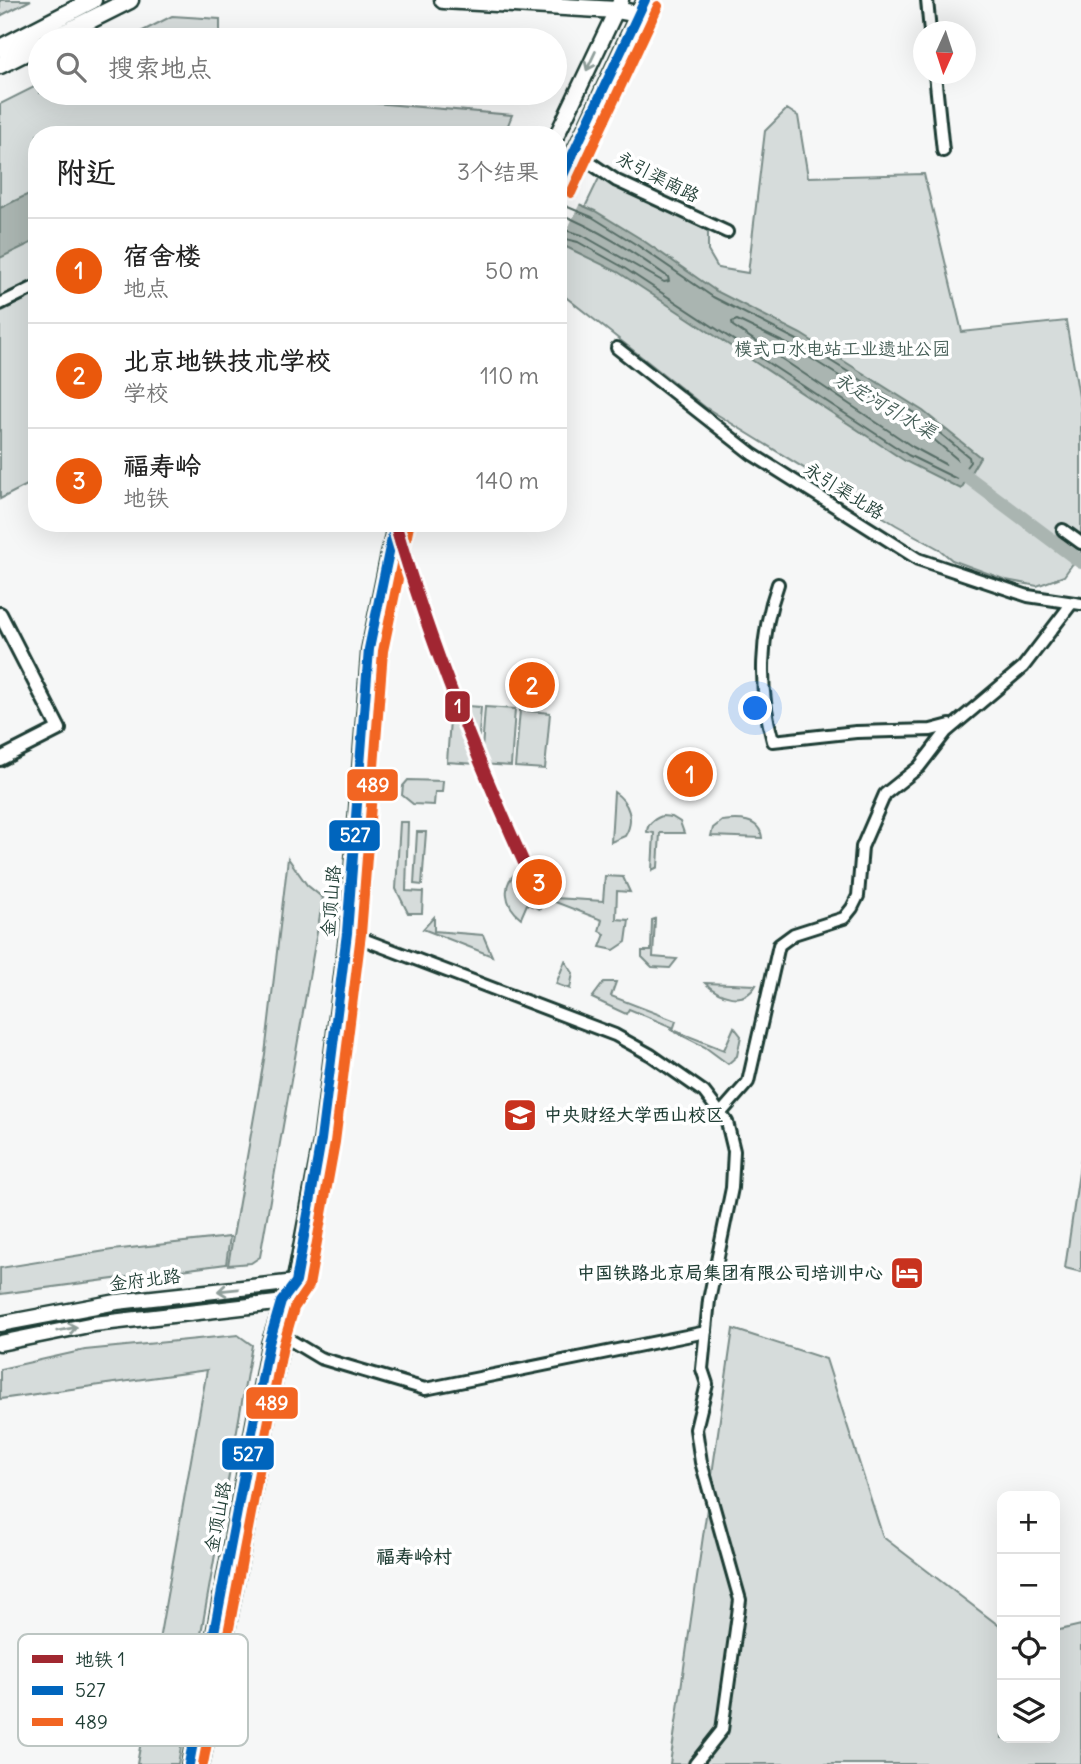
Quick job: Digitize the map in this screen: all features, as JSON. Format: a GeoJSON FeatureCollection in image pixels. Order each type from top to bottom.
{"type":"FeatureCollection","features":[{"type":"Feature","properties":{"kind":"main road"},"geometry":{"type":"LineString","coordinates":[[39,28],[93,0]]}},
{"type":"Feature","properties":{"kind":"main road"},"geometry":{"type":"LineString","coordinates":[[74,28],[130,0]]}},
{"type":"Feature","properties":{"kind":"main road"},"geometry":{"type":"LineString","coordinates":[[443,0],[641,7],[567,168]]}},
{"type":"Feature","properties":{"kind":"main road"},"geometry":{"type":"LineString","coordinates":[[561,126],[619,5]]}},
{"type":"Feature","properties":{"kind":"main road"},"geometry":{"type":"LineString","coordinates":[[0,48],[28,34]]}},
{"type":"Feature","properties":{"kind":"main road"},"geometry":{"type":"LineString","coordinates":[[0,65],[28,51]]}},
{"type":"Feature","properties":{"kind":"main road","name":"金府北路"},"geometry":{"type":"LineString","coordinates":[[0,1324],[117,1302],[296,1282]]}},
{"type":"Feature","properties":{"kind":"main road"},"geometry":{"type":"LineString","coordinates":[[0,1343],[94,1324],[287,1302]]}},
{"type":"Feature","properties":{"kind":"street"},"geometry":{"type":"LineString","coordinates":[[927,0],[929,21]]}},
{"type":"Feature","properties":{"kind":"street"},"geometry":{"type":"LineString","coordinates":[[936,84],[943,151]]}},
{"type":"Feature","properties":{"kind":"street","name":"永引渠南路"},"geometry":{"type":"LineString","coordinates":[[574,152],[617,181],[727,232]]}},
{"type":"Feature","properties":{"kind":"street"},"geometry":{"type":"LineString","coordinates":[[0,304],[28,290]]}},
{"type":"Feature","properties":{"kind":"street","name":"永引渠北路"},"geometry":{"type":"LineString","coordinates":[[617,348],[752,454],[918,559],[1028,596],[1076,603]]}},
{"type":"Feature","properties":{"kind":"street"},"geometry":{"type":"LineString","coordinates":[[1063,530],[1081,543]]}},
{"type":"Feature","properties":{"kind":"street","name":"金顶山路"},"geometry":{"type":"LineString","coordinates":[[214,1634],[269,1343],[296,1282],[327,1100],[347,933],[369,649],[393,532]]}},
{"type":"Feature","properties":{"kind":"street"},"geometry":{"type":"LineString","coordinates":[[778,584],[763,637],[764,696],[773,741],[856,732],[931,730],[956,723]]}},
{"type":"Feature","properties":{"kind":"street"},"geometry":{"type":"LineString","coordinates":[[720,1114],[741,1094],[748,1082],[779,945],[794,934],[844,918],[858,896],[862,847],[876,808],[885,794],[919,767],[956,723],[1023,667],[1076,603]]}},
{"type":"Feature","properties":{"kind":"street"},"geometry":{"type":"LineString","coordinates":[[0,614],[59,729],[0,759]]}},
{"type":"Feature","properties":{"kind":"street"},"geometry":{"type":"LineString","coordinates":[[347,933],[615,1035],[651,1055],[704,1092],[727,1122],[734,1152],[732,1188],[706,1332],[702,1368],[707,1384],[696,1429],[701,1462],[740,1600],[722,1730],[695,1764]]}},
{"type":"Feature","properties":{"kind":"street","name":"金顶山路"},"geometry":{"type":"LineString","coordinates":[[227,1634],[285,1337],[287,1302]]}},
{"type":"Feature","properties":{"kind":"street"},"geometry":{"type":"LineString","coordinates":[[285,1337],[320,1357],[425,1389],[706,1332]]}},
{"type":"Feature","properties":{"kind":"street","name":"金顶山路"},"geometry":{"type":"LineString","coordinates":[[189,1764],[192,1746]]}},
{"type":"Feature","properties":{"kind":"street","name":"金顶山路"},"geometry":{"type":"LineString","coordinates":[[202,1764],[205,1746]]}},
{"type":"Feature","properties":{"kind":"green space"},"geometry":{"type":"Polygon","coordinates":[[[0,0],[31,0],[0,16],[0,0]]]}},
{"type":"Feature","properties":{"kind":"green space"},"geometry":{"type":"Polygon","coordinates":[[[172,16],[220,19],[220,28],[148,28],[172,16]]]}},
{"type":"Feature","properties":{"kind":"green space"},"geometry":{"type":"Polygon","coordinates":[[[28,90],[28,105],[397,105],[512,115],[508,126],[28,126],[28,485],[0,499],[0,104],[28,90]]]}},
{"type":"Feature","properties":{"kind":"green space","name":"模式口水电站工业遗址公园"},"geometry":{"type":"Polygon","coordinates":[[[787,109],[798,116],[808,177],[924,174],[962,332],[1066,321],[1081,408],[1081,552],[1064,576],[1037,586],[1006,580],[952,560],[939,549],[705,407],[567,298],[567,244],[600,176],[708,231],[708,251],[718,268],[748,273],[765,131],[787,109]]]}},
{"type":"Feature","properties":{"kind":"green space"},"geometry":{"type":"Polygon","coordinates":[[[451,705],[481,707],[477,764],[447,762],[451,705]]]}},
{"type":"Feature","properties":{"kind":"green space"},"geometry":{"type":"Polygon","coordinates":[[[485,707],[515,709],[511,766],[481,764],[485,707]]]}},
{"type":"Feature","properties":{"kind":"green space"},"geometry":{"type":"Polygon","coordinates":[[[520,710],[550,713],[545,769],[515,767],[520,710]]]}},
{"type":"Feature","properties":{"kind":"green space"},"geometry":{"type":"Polygon","coordinates":[[[408,780],[443,781],[442,792],[435,792],[434,805],[413,804],[402,795],[403,786],[408,780]]]}},
{"type":"Feature","properties":{"kind":"green space"},"geometry":{"type":"Polygon","coordinates":[[[614,792],[627,806],[630,824],[625,836],[611,842],[614,792]]]}},
{"type":"Feature","properties":{"kind":"green space"},"geometry":{"type":"Polygon","coordinates":[[[662,816],[672,817],[680,822],[684,833],[660,833],[658,867],[652,870],[654,833],[647,832],[647,829],[662,816]]]}},
{"type":"Feature","properties":{"kind":"green space"},"geometry":{"type":"Polygon","coordinates":[[[741,820],[753,823],[762,838],[711,836],[713,828],[722,821],[741,820]]]}},
{"type":"Feature","properties":{"kind":"green space"},"geometry":{"type":"Polygon","coordinates":[[[400,822],[408,822],[406,891],[423,892],[422,913],[408,913],[396,889],[400,822]]]}},
{"type":"Feature","properties":{"kind":"green space"},"geometry":{"type":"Polygon","coordinates":[[[417,832],[426,832],[422,885],[414,884],[417,832]]]}},
{"type":"Feature","properties":{"kind":"green space"},"geometry":{"type":"Polygon","coordinates":[[[288,858],[307,885],[323,898],[260,1257],[251,1263],[228,1265],[265,1054],[288,858]]]}},
{"type":"Feature","properties":{"kind":"green space"},"geometry":{"type":"Polygon","coordinates":[[[522,871],[521,896],[603,901],[605,876],[623,877],[630,892],[617,891],[616,919],[629,920],[626,942],[614,950],[600,947],[605,934],[599,931],[602,920],[545,898],[540,909],[527,904],[521,918],[511,907],[507,894],[509,882],[522,871]]]}},
{"type":"Feature","properties":{"kind":"green space"},"geometry":{"type":"Polygon","coordinates":[[[434,917],[434,931],[483,935],[492,956],[423,929],[434,917]]]}},
{"type":"Feature","properties":{"kind":"green space"},"geometry":{"type":"Polygon","coordinates":[[[655,919],[653,957],[677,959],[670,968],[652,967],[642,957],[642,951],[651,951],[652,920],[655,919]]]}},
{"type":"Feature","properties":{"kind":"green space"},"geometry":{"type":"Polygon","coordinates":[[[565,961],[573,973],[570,989],[556,984],[565,961]]]}},
{"type":"Feature","properties":{"kind":"green space"},"geometry":{"type":"Polygon","coordinates":[[[604,982],[616,982],[611,996],[676,1021],[673,1030],[724,1050],[734,1027],[741,1036],[737,1056],[728,1064],[705,1047],[671,1030],[672,1027],[629,1009],[626,1014],[592,998],[604,982]]]}},
{"type":"Feature","properties":{"kind":"green space"},"geometry":{"type":"Polygon","coordinates":[[[705,983],[756,985],[745,996],[731,997],[717,992],[705,983]]]}},
{"type":"Feature","properties":{"kind":"green space"},"geometry":{"type":"Polygon","coordinates":[[[1081,1159],[1081,1272],[1065,1268],[1081,1159]]]}},
{"type":"Feature","properties":{"kind":"green space"},"geometry":{"type":"Polygon","coordinates":[[[230,1237],[226,1264],[0,1294],[0,1268],[112,1250],[230,1237]]]}},
{"type":"Feature","properties":{"kind":"green space"},"geometry":{"type":"Polygon","coordinates":[[[733,1329],[826,1359],[883,1537],[997,1624],[997,1743],[1060,1743],[1060,1630],[1081,1625],[1081,1764],[670,1764],[733,1329]]]}},
{"type":"Feature","properties":{"kind":"green space"},"geometry":{"type":"Polygon","coordinates":[[[238,1335],[252,1345],[201,1634],[160,1634],[207,1370],[0,1399],[0,1369],[85,1350],[238,1335]]]}},
{"type":"Feature","properties":{"kind":"green space"},"geometry":{"type":"Polygon","coordinates":[[[140,1746],[181,1746],[178,1764],[137,1764],[140,1746]]]}},
{"type":"Feature","properties":{"kind":"water"},"geometry":{"type":"Polygon","coordinates":[[[28,194],[28,244],[0,258],[0,208],[28,194]]]}},
{"type":"Feature","properties":{"kind":"water"},"geometry":{"type":"Polygon","coordinates":[[[567,199],[595,211],[641,239],[716,291],[801,334],[923,411],[980,457],[961,489],[905,461],[618,272],[567,247],[567,199]]]}},
{"type":"Feature","properties":{"kind":"pier"},"geometry":{"type":"Polygon","coordinates":[[[567,196],[581,201],[567,230],[567,196]]]}},
{"type":"Feature","properties":{"kind":"waterway","name":"永定河引水渠"},"geometry":{"type":"LineString","coordinates":[[953,466],[1081,562]]}},
{"type":"Feature","properties":{"kind":"metro line","name":"1"},"geometry":{"type":"LineString","coordinates":[[398,532],[424,616],[458,707],[534,885]]}},
{"type":"Feature","properties":{"kind":"transit line","name":"527"},"geometry":{"type":"LineString","coordinates":[[567,167],[645,0]]}},
{"type":"Feature","properties":{"kind":"transit line","name":"489"},"geometry":{"type":"LineString","coordinates":[[571,193],[658,6]]}},
{"type":"Feature","properties":{"kind":"transit line","name":"527"},"geometry":{"type":"LineString","coordinates":[[214,1634],[269,1343],[281,1302],[296,1282],[321,1140],[347,933],[369,649],[393,532]]}},
{"type":"Feature","properties":{"kind":"transit line","name":"489"},"geometry":{"type":"LineString","coordinates":[[228,1634],[283,1346],[294,1308],[309,1286],[335,1142],[361,934],[383,651],[408,532]]}},
{"type":"Feature","properties":{"kind":"transit line","name":"527"},"geometry":{"type":"LineString","coordinates":[[189,1764],[192,1746]]}},
{"type":"Feature","properties":{"kind":"transit line","name":"489"},"geometry":{"type":"LineString","coordinates":[[203,1764],[206,1746]]}},
{"type":"Feature","properties":{"kind":"place","name":"北京地铁技术学校"},"geometry":{"type":"Point","coordinates":[532,685]}},
{"type":"Feature","properties":{"kind":"place","name":"宿舍楼"},"geometry":{"type":"Point","coordinates":[690,774]}},
{"type":"Feature","properties":{"kind":"place","name":"福寿岭"},"geometry":{"type":"Point","coordinates":[539,882]}},
{"type":"Feature","properties":{"kind":"place","name":"中央财经大学西山校区"},"geometry":{"type":"Point","coordinates":[520,1115]}},
{"type":"Feature","properties":{"kind":"place","name":"中国铁路北京局集团有限公司培训中心"},"geometry":{"type":"Point","coordinates":[907,1273]}},
{"type":"Feature","properties":{"kind":"district","name":"福寿岭村"},"geometry":{"type":"Point","coordinates":[414,1556]}}]}
